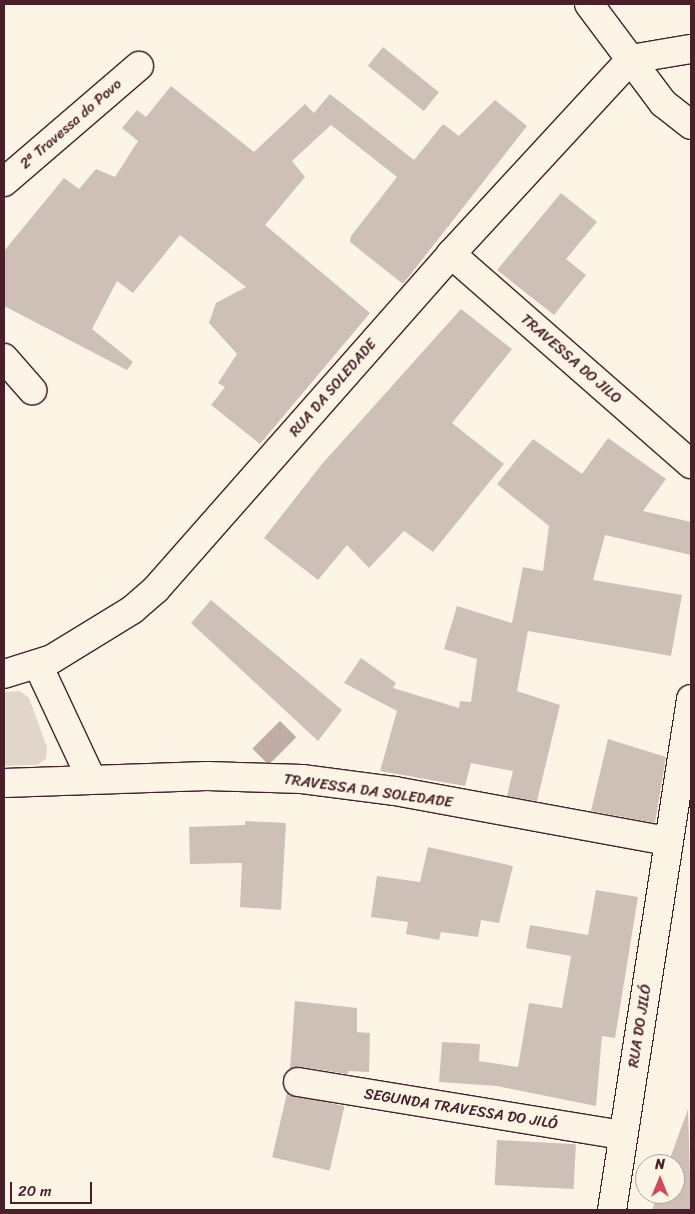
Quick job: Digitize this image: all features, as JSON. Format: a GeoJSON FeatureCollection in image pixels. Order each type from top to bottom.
{"type":"FeatureCollection","features":[{"type":"Feature","properties":{"kind":"street"},"geometry":{"type":"LineString","coordinates":[[589,4],[663,103],[691,125]]}},
{"type":"Feature","properties":{"kind":"street"},"geometry":{"type":"LineString","coordinates":[[631,59],[691,49]]}},
{"type":"Feature","properties":{"kind":"street","name":"RUA DA SOLEDADE"},"geometry":{"type":"LineString","coordinates":[[4,674],[38,665],[101,631],[156,589],[451,254],[631,59]]}},
{"type":"Feature","properties":{"kind":"street","name":"2ª Travessa do Povo"},"geometry":{"type":"LineString","coordinates":[[4,182],[139,66]]}},
{"type":"Feature","properties":{"kind":"street","name":"TRAVESSA DO JILO"},"geometry":{"type":"LineString","coordinates":[[451,254],[691,464]]}},
{"type":"Feature","properties":{"kind":"street"},"geometry":{"type":"LineString","coordinates":[[4,358],[32,390]]}},
{"type":"Feature","properties":{"kind":"street"},"geometry":{"type":"LineString","coordinates":[[38,665],[91,778]]}},
{"type":"Feature","properties":{"kind":"street","name":"RUA DO JILÓ"},"geometry":{"type":"LineString","coordinates":[[612,1210],[691,699]]}},
{"type":"Feature","properties":{"kind":"street","name":"TRAVESSA DA SOLEDADE"},"geometry":{"type":"LineString","coordinates":[[4,783],[91,778],[302,779],[395,791],[668,841]]}},
{"type":"Feature","properties":{"kind":"street","name":"SEGUNDA TRAVESSA DO JILÓ"},"geometry":{"type":"LineString","coordinates":[[298,1082],[623,1135]]}},
{"type":"Feature","properties":{"kind":"shaded area"},"geometry":{"type":"Polygon","coordinates":[[[20,691],[29,698],[47,747],[46,759],[37,765],[4,766],[4,692],[20,691]]]}},
{"type":"Feature","properties":{"kind":"shaded area"},"geometry":{"type":"Polygon","coordinates":[[[280,721],[296,737],[269,765],[252,749],[280,721]]]}},
{"type":"Feature","properties":{"kind":"building"},"geometry":{"type":"Polygon","coordinates":[[[383,47],[439,92],[424,111],[368,66],[383,47]]]}},
{"type":"Feature","properties":{"kind":"building"},"geometry":{"type":"Polygon","coordinates":[[[171,86],[254,152],[305,104],[314,113],[330,94],[414,160],[443,124],[459,136],[495,100],[527,126],[403,284],[350,242],[351,236],[397,177],[331,125],[292,161],[305,177],[265,225],[370,313],[260,444],[211,405],[225,387],[218,383],[237,354],[209,323],[216,303],[246,287],[180,235],[133,293],[117,281],[92,329],[133,362],[127,370],[4,306],[4,251],[64,178],[79,189],[96,169],[115,177],[138,141],[122,128],[137,110],[146,117],[171,86]]]}},
{"type":"Feature","properties":{"kind":"building"},"geometry":{"type":"Polygon","coordinates":[[[561,193],[597,222],[566,259],[586,275],[554,315],[497,270],[561,193]]]}},
{"type":"Feature","properties":{"kind":"building"},"geometry":{"type":"Polygon","coordinates":[[[461,309],[512,349],[452,423],[504,464],[433,552],[404,531],[369,568],[347,545],[318,580],[264,538],[322,464],[461,309]]]}},
{"type":"Feature","properties":{"kind":"building"},"geometry":{"type":"Polygon","coordinates":[[[608,438],[666,479],[643,511],[691,522],[691,555],[605,535],[593,580],[682,595],[671,656],[528,631],[517,691],[560,705],[537,801],[507,796],[513,771],[471,763],[465,786],[380,771],[397,711],[344,683],[361,658],[396,683],[393,688],[459,708],[460,701],[471,702],[477,659],[444,649],[457,606],[512,623],[523,567],[543,571],[549,526],[497,484],[533,439],[582,474],[608,438]]]}},
{"type":"Feature","properties":{"kind":"building"},"geometry":{"type":"Polygon","coordinates":[[[211,600],[342,710],[318,741],[191,623],[211,600]]]}},
{"type":"Feature","properties":{"kind":"building"},"geometry":{"type":"Polygon","coordinates":[[[608,739],[666,757],[655,823],[591,811],[608,739]]]}},
{"type":"Feature","properties":{"kind":"building"},"geometry":{"type":"Polygon","coordinates":[[[245,821],[286,823],[281,910],[240,907],[242,863],[190,864],[189,827],[245,825],[245,821]]]}},
{"type":"Feature","properties":{"kind":"building"},"geometry":{"type":"Polygon","coordinates":[[[428,847],[513,866],[499,923],[481,920],[478,937],[441,932],[439,940],[406,934],[408,922],[371,917],[377,876],[420,882],[428,847]]]}},
{"type":"Feature","properties":{"kind":"building"},"geometry":{"type":"Polygon","coordinates":[[[596,890],[638,897],[615,1038],[602,1036],[596,1106],[497,1086],[439,1082],[442,1042],[480,1044],[479,1061],[518,1067],[529,1003],[562,1008],[571,956],[526,948],[530,925],[588,935],[596,890]]]}},
{"type":"Feature","properties":{"kind":"building"},"geometry":{"type":"Polygon","coordinates":[[[295,1001],[357,1008],[357,1032],[370,1033],[369,1072],[348,1071],[348,1074],[301,1067],[290,1069],[295,1001]]]}},
{"type":"Feature","properties":{"kind":"building"},"geometry":{"type":"Polygon","coordinates":[[[287,1093],[344,1106],[330,1171],[272,1157],[287,1093]]]}},
{"type":"Feature","properties":{"kind":"building"},"geometry":{"type":"Polygon","coordinates":[[[688,1109],[691,1210],[652,1210],[654,1204],[685,1204],[685,1154],[672,1154],[688,1109]]]}},
{"type":"Feature","properties":{"kind":"building"},"geometry":{"type":"Polygon","coordinates":[[[497,1140],[576,1144],[574,1189],[495,1185],[497,1140]]]}}]}
